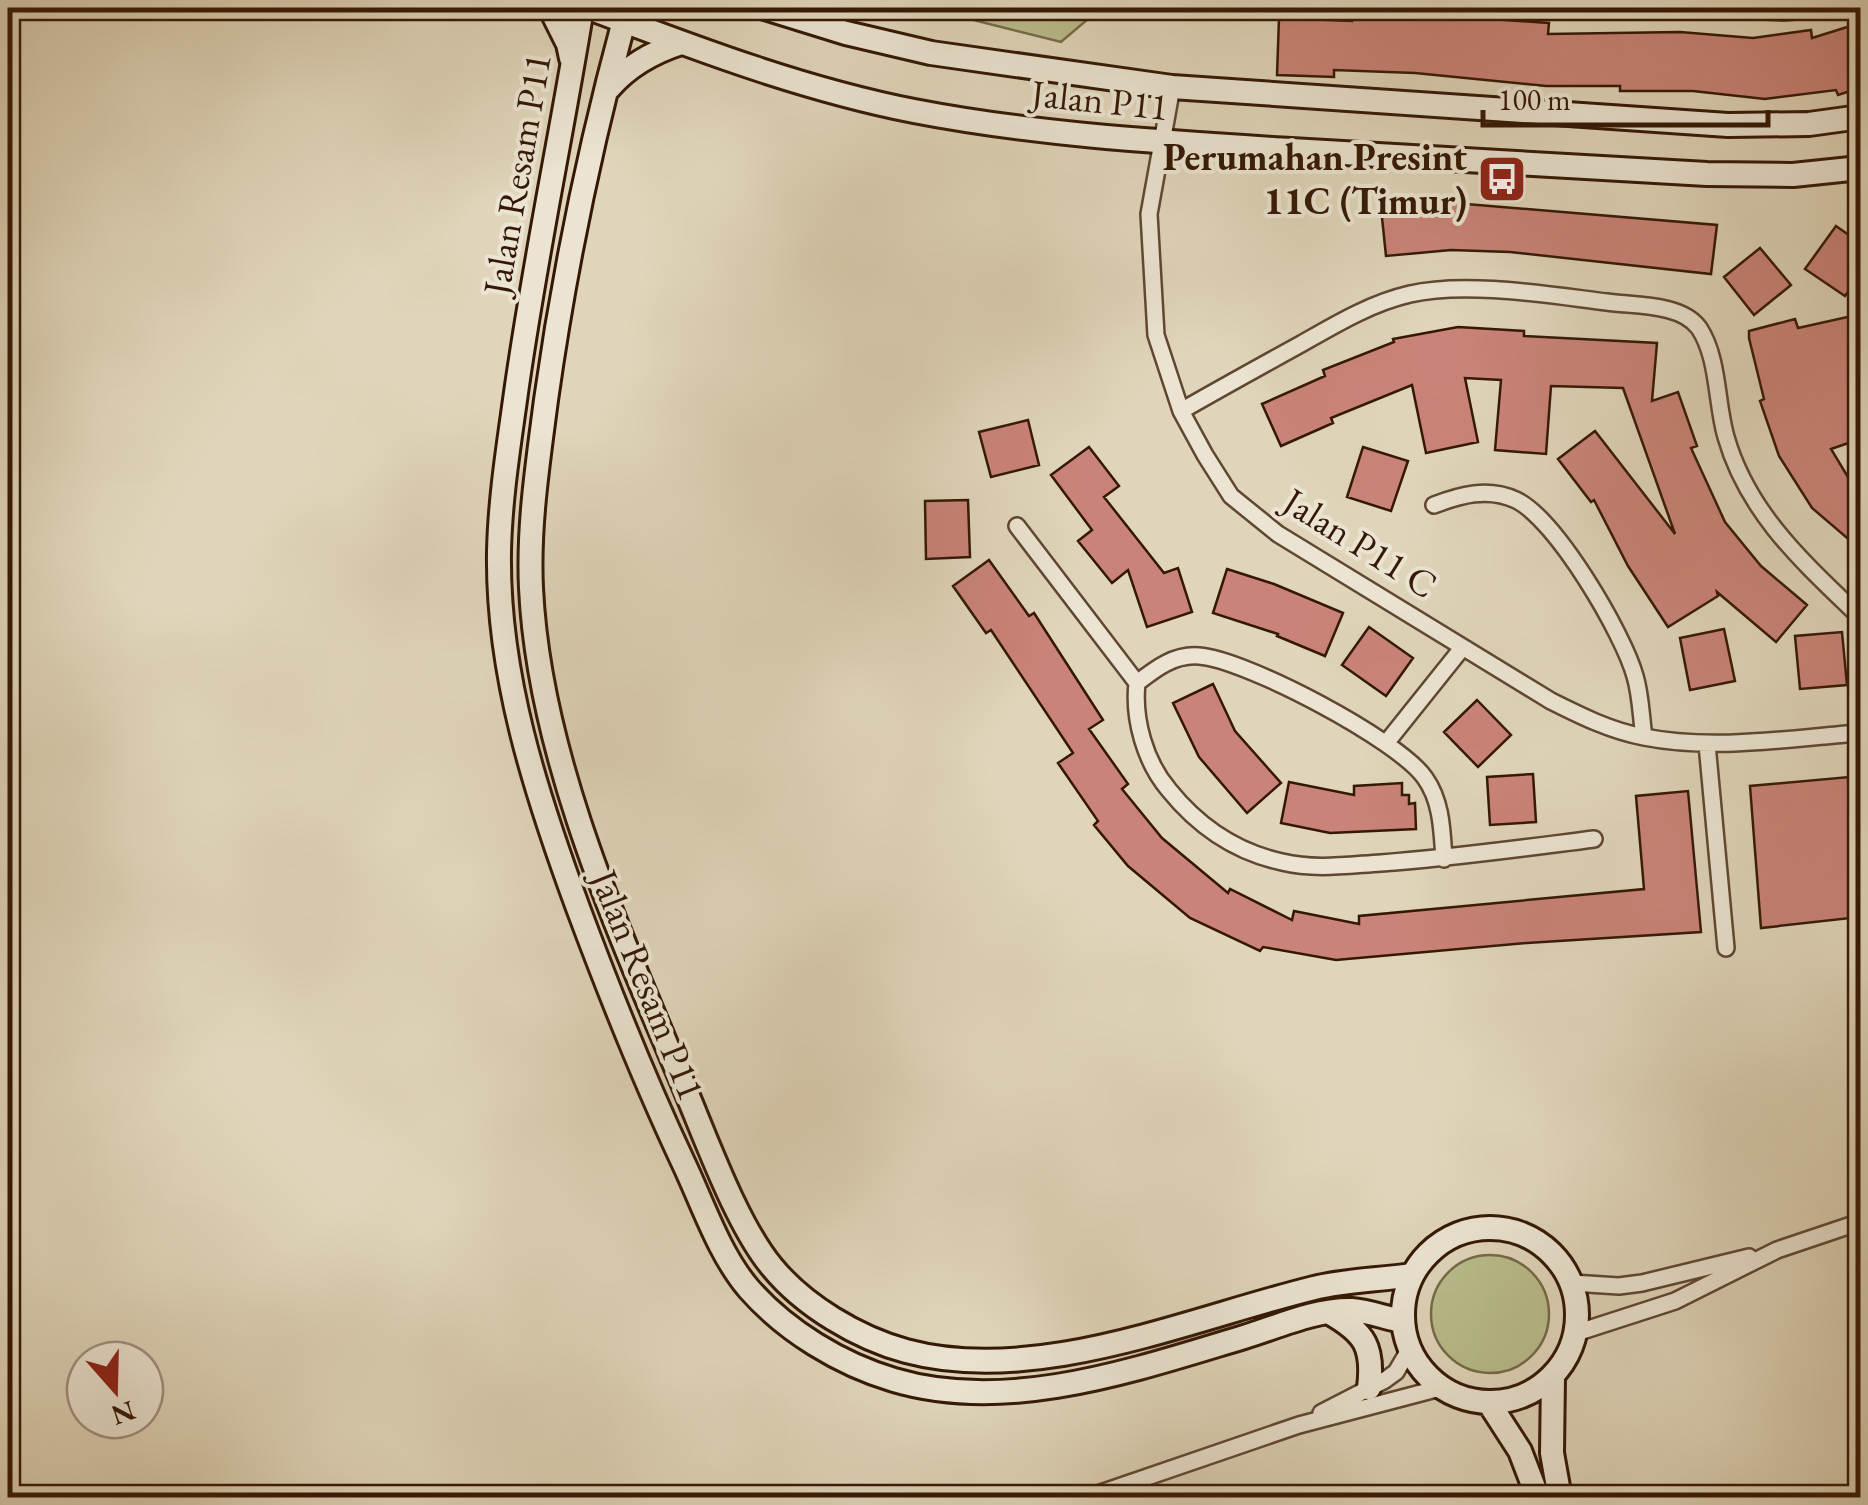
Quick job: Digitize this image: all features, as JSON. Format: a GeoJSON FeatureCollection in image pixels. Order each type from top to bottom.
{"type":"FeatureCollection","features":[{"type":"Feature","properties":{"kind":"main road"},"geometry":{"type":"LineString","coordinates":[[550,8],[568,44],[572,67]]}},
{"type":"Feature","properties":{"kind":"main road","name":"Jalan Resam P11"},"geometry":{"type":"LineString","coordinates":[[586,8],[524,332],[505,472],[499,589],[510,673],[539,801],[654,1102],[726,1254],[748,1288],[817,1346],[897,1381],[949,1390],[1042,1387],[1132,1371],[1353,1310],[1402,1321]]}},
{"type":"Feature","properties":{"kind":"main road","name":"Jalan P11"},"geometry":{"type":"LineString","coordinates":[[586,8],[624,14],[681,43],[826,90],[981,122],[1160,142],[1738,176],[1792,176],[1860,168]]}},
{"type":"Feature","properties":{"kind":"main road","name":"Jalan P11"},"geometry":{"type":"LineString","coordinates":[[765,8],[931,53],[1172,86],[1728,125],[1769,126],[1860,117]]}},
{"type":"Feature","properties":{"kind":"main road","name":"Jalan Resam P11"},"geometry":{"type":"LineString","coordinates":[[624,14],[592,144],[555,337],[536,475],[530,587],[540,668],[569,791],[632,962],[717,1166],[772,1268],[834,1319],[870,1338],[906,1351],[996,1360],[1125,1340],[1320,1286],[1412,1275]]}},
{"type":"Feature","properties":{"kind":"main road"},"geometry":{"type":"LineString","coordinates":[[606,92],[622,73],[646,57],[681,43]]}},
{"type":"Feature","properties":{"kind":"main road"},"geometry":{"type":"LineString","coordinates":[[1495,1228],[1519,1233],[1541,1244],[1560,1262],[1572,1284],[1578,1308],[1576,1334],[1568,1356],[1553,1376],[1524,1396],[1488,1403],[1463,1399],[1440,1388],[1409,1350],[1402,1321],[1412,1275],[1426,1255],[1470,1230],[1495,1228]]}},
{"type":"Feature","properties":{"kind":"main road"},"geometry":{"type":"LineString","coordinates":[[1330,1314],[1354,1327],[1364,1342],[1372,1362],[1368,1388]]}},
{"type":"Feature","properties":{"kind":"main road"},"geometry":{"type":"LineString","coordinates":[[1553,1376],[1552,1452],[1560,1498]]}},
{"type":"Feature","properties":{"kind":"main road"},"geometry":{"type":"LineString","coordinates":[[1488,1403],[1520,1451],[1538,1498]]}},
{"type":"Feature","properties":{"kind":"street"},"geometry":{"type":"LineString","coordinates":[[1703,8],[1784,12],[1827,8]]}},
{"type":"Feature","properties":{"kind":"street","name":"Jalan P11 C"},"geometry":{"type":"LineString","coordinates":[[1172,86],[1149,214],[1156,335],[1182,411],[1231,496],[1278,534],[1551,701],[1595,723],[1644,737],[1707,744],[1860,733]]}},
{"type":"Feature","properties":{"kind":"street"},"geometry":{"type":"LineString","coordinates":[[1182,411],[1359,311],[1410,294],[1453,288],[1678,312],[1696,324],[1707,343],[1726,438],[1747,490],[1793,552],[1860,616]]}},
{"type":"Feature","properties":{"kind":"street"},"geometry":{"type":"LineString","coordinates":[[1434,505],[1464,494],[1492,494],[1516,500],[1558,536],[1626,648],[1636,680],[1644,737]]}},
{"type":"Feature","properties":{"kind":"street"},"geometry":{"type":"LineString","coordinates":[[1017,526],[1137,683],[1134,704],[1147,752],[1160,780],[1210,831],[1244,850],[1310,867],[1444,859],[1594,839]]}},
{"type":"Feature","properties":{"kind":"street"},"geometry":{"type":"LineString","coordinates":[[1387,742],[1464,647]]}},
{"type":"Feature","properties":{"kind":"street"},"geometry":{"type":"LineString","coordinates":[[1137,683],[1173,660],[1196,656],[1222,660],[1315,701],[1387,742],[1423,774],[1434,792],[1444,859]]}},
{"type":"Feature","properties":{"kind":"street"},"geometry":{"type":"LineString","coordinates":[[1707,744],[1726,948]]}},
{"type":"Feature","properties":{"kind":"street"},"geometry":{"type":"LineString","coordinates":[[1572,1284],[1642,1284],[1777,1250],[1860,1222]]}},
{"type":"Feature","properties":{"kind":"street"},"geometry":{"type":"LineString","coordinates":[[1576,1334],[1675,1301],[1777,1250]]}},
{"type":"Feature","properties":{"kind":"street"},"geometry":{"type":"LineString","coordinates":[[1299,1424],[1396,1372],[1409,1350]]}},
{"type":"Feature","properties":{"kind":"street"},"geometry":{"type":"LineString","coordinates":[[1086,1498],[1299,1424],[1440,1388]]}},
{"type":"Feature","properties":{"kind":"green space"},"geometry":{"type":"Polygon","coordinates":[[[926,8],[1101,8],[1061,42],[926,8]]]}},
{"type":"Feature","properties":{"kind":"green space"},"geometry":{"type":"Polygon","coordinates":[[[1490,1255],[1513,1259],[1532,1272],[1545,1291],[1549,1314],[1545,1337],[1532,1356],[1513,1369],[1490,1373],[1467,1369],[1448,1356],[1435,1337],[1431,1314],[1435,1291],[1448,1272],[1467,1259],[1490,1255]]]}},
{"type":"Feature","properties":{"kind":"building"},"geometry":{"type":"Polygon","coordinates":[[[1352,14],[1419,14],[1549,23],[1548,34],[1680,32],[1753,38],[1811,30],[1812,38],[1860,23],[1860,88],[1838,95],[1836,90],[1765,99],[1693,91],[1620,91],[1620,86],[1546,86],[1415,73],[1334,70],[1334,77],[1277,75],[1279,18],[1352,21],[1352,14]]]}},
{"type":"Feature","properties":{"kind":"building"},"geometry":{"type":"Polygon","coordinates":[[[1442,202],[1717,225],[1711,274],[1510,252],[1451,250],[1386,256],[1381,208],[1442,202]]]}},
{"type":"Feature","properties":{"kind":"building"},"geometry":{"type":"Polygon","coordinates":[[[1836,226],[1860,243],[1860,275],[1845,296],[1805,269],[1836,226]]]}},
{"type":"Feature","properties":{"kind":"building"},"geometry":{"type":"Polygon","coordinates":[[[1760,248],[1791,285],[1754,315],[1724,277],[1760,248]]]}},
{"type":"Feature","properties":{"kind":"building"},"geometry":{"type":"Polygon","coordinates":[[[1858,316],[1860,327],[1860,439],[1831,449],[1860,497],[1860,549],[1812,508],[1779,456],[1760,401],[1764,399],[1749,338],[1749,331],[1795,319],[1798,328],[1858,316]]]}},
{"type":"Feature","properties":{"kind":"building"},"geometry":{"type":"Polygon","coordinates":[[[1458,327],[1524,331],[1524,336],[1657,343],[1652,401],[1678,392],[1697,446],[1691,448],[1725,522],[1761,566],[1807,605],[1776,642],[1717,592],[1718,596],[1668,627],[1628,566],[1594,500],[1591,502],[1558,459],[1595,431],[1675,534],[1623,388],[1551,386],[1546,454],[1495,450],[1501,380],[1465,378],[1478,442],[1426,453],[1412,385],[1331,418],[1333,423],[1281,446],[1262,404],[1325,376],[1323,370],[1394,342],[1393,339],[1458,327]]]}},
{"type":"Feature","properties":{"kind":"building"},"geometry":{"type":"Polygon","coordinates":[[[1028,420],[1039,465],[991,477],[979,432],[1028,420]]]}},
{"type":"Feature","properties":{"kind":"building"},"geometry":{"type":"Polygon","coordinates":[[[1089,447],[1119,486],[1104,497],[1164,573],[1178,568],[1192,612],[1147,627],[1128,570],[1112,583],[1078,541],[1092,530],[1051,475],[1089,447]]]}},
{"type":"Feature","properties":{"kind":"building"},"geometry":{"type":"Polygon","coordinates":[[[1363,447],[1408,461],[1391,511],[1347,497],[1363,447]]]}},
{"type":"Feature","properties":{"kind":"building"},"geometry":{"type":"Polygon","coordinates":[[[968,500],[970,557],[926,559],[925,501],[968,500]]]}},
{"type":"Feature","properties":{"kind":"building"},"geometry":{"type":"Polygon","coordinates":[[[989,560],[1029,616],[1034,613],[1103,720],[1089,729],[1128,784],[1122,789],[1162,838],[1228,893],[1230,889],[1292,920],[1294,911],[1359,924],[1359,916],[1644,889],[1636,796],[1688,791],[1701,932],[1336,960],[1263,947],[1260,951],[1190,918],[1128,866],[1094,825],[1098,821],[1058,763],[1073,753],[991,630],[986,633],[953,586],[989,560]]]}},
{"type":"Feature","properties":{"kind":"building"},"geometry":{"type":"Polygon","coordinates":[[[1227,569],[1343,613],[1325,656],[1278,634],[1213,613],[1227,569]]]}},
{"type":"Feature","properties":{"kind":"building"},"geometry":{"type":"Polygon","coordinates":[[[1369,627],[1413,658],[1386,696],[1342,665],[1369,627]]]}},
{"type":"Feature","properties":{"kind":"building"},"geometry":{"type":"Polygon","coordinates":[[[1724,629],[1735,681],[1690,690],[1680,638],[1724,629]]]}},
{"type":"Feature","properties":{"kind":"building"},"geometry":{"type":"Polygon","coordinates":[[[1842,632],[1847,685],[1800,689],[1795,636],[1842,632]]]}},
{"type":"Feature","properties":{"kind":"building"},"geometry":{"type":"Polygon","coordinates":[[[1213,684],[1235,731],[1281,783],[1247,813],[1199,757],[1173,703],[1213,684]]]}},
{"type":"Feature","properties":{"kind":"building"},"geometry":{"type":"Polygon","coordinates":[[[1477,700],[1511,735],[1478,767],[1444,732],[1477,700]]]}},
{"type":"Feature","properties":{"kind":"building"},"geometry":{"type":"Polygon","coordinates":[[[1533,774],[1536,822],[1490,825],[1487,777],[1533,774]]]}},
{"type":"Feature","properties":{"kind":"building"},"geometry":{"type":"Polygon","coordinates":[[[1860,776],[1860,917],[1761,928],[1750,786],[1860,776]]]}},
{"type":"Feature","properties":{"kind":"building"},"geometry":{"type":"Polygon","coordinates":[[[1289,782],[1354,795],[1354,786],[1402,783],[1402,795],[1409,795],[1409,804],[1415,803],[1416,829],[1330,833],[1281,823],[1289,782]]]}},
{"type":"Feature","properties":{"kind":"place","name":"Perumahan Presint 11C (Timur)"},"geometry":{"type":"Point","coordinates":[1502,179]}}]}
